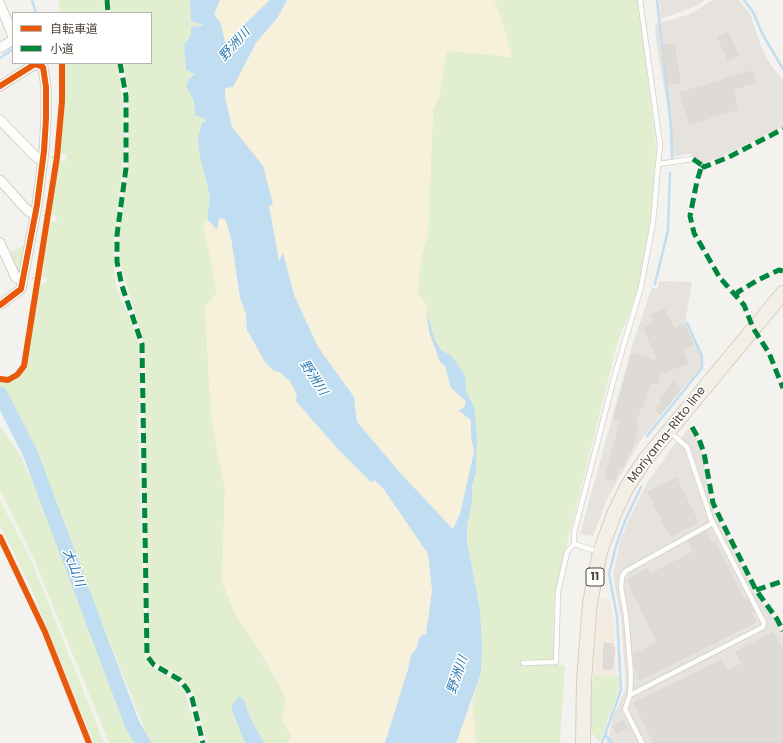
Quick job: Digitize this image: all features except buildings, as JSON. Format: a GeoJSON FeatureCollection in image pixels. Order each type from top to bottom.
{"type":"FeatureCollection","features":[{"type":"Feature","properties":{"kind":"main road","name":"Moriyama-Ritto line"},"geometry":{"type":"LineString","coordinates":[[582,743],[584,680],[590,603],[600,552],[614,514],[627,487],[644,461],[783,293]]}},
{"type":"Feature","properties":{"kind":"street"},"geometry":{"type":"LineString","coordinates":[[0,4],[12,34]]}},
{"type":"Feature","properties":{"kind":"street"},"geometry":{"type":"LineString","coordinates":[[0,48],[12,41]]}},
{"type":"Feature","properties":{"kind":"street"},"geometry":{"type":"LineString","coordinates":[[0,86],[26,66],[36,64],[43,67],[46,87],[43,160],[35,215],[21,289],[0,305]]}},
{"type":"Feature","properties":{"kind":"street"},"geometry":{"type":"LineString","coordinates":[[0,120],[37,158],[43,160]]}},
{"type":"Feature","properties":{"kind":"street"},"geometry":{"type":"LineString","coordinates":[[0,180],[27,210],[35,215]]}},
{"type":"Feature","properties":{"kind":"street"},"geometry":{"type":"LineString","coordinates":[[0,243],[16,278],[22,279]]}},
{"type":"Feature","properties":{"kind":"lane"},"geometry":{"type":"LineString","coordinates":[[523,663],[556,662],[558,592],[567,552],[574,544],[574,533],[587,481],[614,378],[641,287],[653,222],[660,144],[640,0]]}},
{"type":"Feature","properties":{"kind":"lane"},"geometry":{"type":"LineString","coordinates":[[658,164],[693,159]]}},
{"type":"Feature","properties":{"kind":"lane"},"geometry":{"type":"LineString","coordinates":[[630,695],[763,627],[764,623],[713,523],[687,447],[668,431]]}},
{"type":"Feature","properties":{"kind":"lane"},"geometry":{"type":"LineString","coordinates":[[642,743],[625,709],[630,695],[630,667],[626,616],[621,587],[622,576],[626,571],[713,523]]}},
{"type":"Feature","properties":{"kind":"lane"},"geometry":{"type":"LineString","coordinates":[[574,544],[592,551],[600,552]]}},
{"type":"Feature","properties":{"kind":"path"},"geometry":{"type":"LineString","coordinates":[[56,165],[58,150]]}},
{"type":"Feature","properties":{"kind":"path"},"geometry":{"type":"LineString","coordinates":[[47,224],[50,209]]}},
{"type":"Feature","properties":{"kind":"path"},"geometry":{"type":"LineString","coordinates":[[37,287],[39,271]]}},
{"type":"Feature","properties":{"kind":"shaded area"},"geometry":{"type":"Polygon","coordinates":[[[659,0],[705,0],[696,6],[661,19],[659,0]]]}},
{"type":"Feature","properties":{"kind":"shaded area"},"geometry":{"type":"Polygon","coordinates":[[[713,0],[739,0],[750,14],[762,49],[771,65],[783,80],[783,126],[727,154],[705,163],[690,154],[673,156],[667,104],[657,48],[655,24],[688,15],[713,0]]]}},
{"type":"Feature","properties":{"kind":"shaded area"},"geometry":{"type":"Polygon","coordinates":[[[659,281],[692,282],[685,323],[701,355],[701,366],[697,373],[686,384],[640,441],[608,497],[593,536],[580,534],[632,346],[652,288],[658,288],[659,281]]]}},
{"type":"Feature","properties":{"kind":"shaded area"},"geometry":{"type":"Polygon","coordinates":[[[690,428],[697,438],[702,454],[709,493],[716,518],[728,537],[755,593],[774,618],[783,636],[783,743],[606,743],[613,717],[626,688],[621,619],[613,575],[620,542],[629,519],[646,485],[673,446],[690,428]]]}},
{"type":"Feature","properties":{"kind":"shaded area"},"geometry":{"type":"Polygon","coordinates":[[[600,598],[610,600],[613,618],[617,676],[593,676],[600,598]]]}},
{"type":"Feature","properties":{"kind":"green space"},"geometry":{"type":"Polygon","coordinates":[[[58,0],[103,0],[106,12],[60,12],[58,0]]]}},
{"type":"Feature","properties":{"kind":"green space"},"geometry":{"type":"Polygon","coordinates":[[[110,0],[190,0],[191,21],[203,24],[184,44],[186,70],[196,74],[186,86],[194,101],[195,115],[207,120],[200,157],[210,196],[207,219],[203,224],[217,292],[205,307],[211,416],[225,491],[222,582],[286,698],[282,719],[292,737],[288,743],[264,743],[250,717],[243,698],[231,708],[245,743],[207,743],[194,695],[187,683],[176,673],[158,664],[150,657],[148,651],[144,437],[146,364],[142,337],[120,262],[119,230],[128,170],[129,95],[123,64],[152,64],[152,12],[111,12],[110,0]]]}},
{"type":"Feature","properties":{"kind":"green space"},"geometry":{"type":"Polygon","coordinates":[[[494,0],[638,0],[656,145],[650,232],[641,284],[617,344],[556,589],[553,665],[565,665],[560,743],[476,743],[472,702],[481,673],[482,645],[480,610],[467,541],[467,526],[472,502],[472,485],[476,473],[477,438],[475,409],[465,391],[465,375],[452,356],[441,350],[435,340],[426,310],[428,309],[417,292],[422,254],[428,235],[433,110],[439,97],[447,50],[512,57],[502,21],[494,0]]]}},
{"type":"Feature","properties":{"kind":"green space"},"geometry":{"type":"Polygon","coordinates":[[[64,64],[117,64],[123,107],[124,155],[114,239],[114,265],[116,286],[139,342],[141,359],[138,424],[145,658],[151,667],[175,681],[184,690],[200,743],[150,743],[73,550],[0,406],[0,382],[15,381],[23,371],[26,362],[40,283],[45,284],[48,278],[42,277],[50,221],[56,222],[57,216],[51,215],[58,161],[65,161],[67,155],[60,153],[64,64]]]}},
{"type":"Feature","properties":{"kind":"green space"},"geometry":{"type":"Polygon","coordinates":[[[26,244],[19,278],[9,253],[26,244]]]}},
{"type":"Feature","properties":{"kind":"green space"},"geometry":{"type":"Polygon","coordinates":[[[0,426],[20,455],[83,590],[147,743],[109,743],[36,564],[0,490],[0,426]]]}},
{"type":"Feature","properties":{"kind":"green space"},"geometry":{"type":"Polygon","coordinates":[[[0,500],[34,567],[104,743],[94,743],[28,581],[0,525],[0,500]]]}},
{"type":"Feature","properties":{"kind":"green space"},"geometry":{"type":"Polygon","coordinates":[[[593,676],[617,676],[619,678],[619,690],[600,742],[589,730],[593,676]]]}},
{"type":"Feature","properties":{"kind":"sand"},"geometry":{"type":"Polygon","coordinates":[[[220,0],[270,0],[225,43],[221,24],[214,14],[220,0]]]}},
{"type":"Feature","properties":{"kind":"sand"},"geometry":{"type":"Polygon","coordinates":[[[287,0],[494,0],[502,21],[512,57],[447,51],[439,97],[433,110],[428,235],[422,254],[417,292],[429,309],[426,310],[429,332],[445,366],[451,388],[466,401],[464,407],[459,411],[471,420],[471,436],[474,452],[460,514],[453,529],[402,475],[357,422],[354,397],[318,347],[294,295],[283,254],[279,262],[269,206],[273,205],[263,166],[232,127],[225,97],[225,87],[233,87],[256,43],[278,17],[287,0]]]}},
{"type":"Feature","properties":{"kind":"sand"},"geometry":{"type":"Polygon","coordinates":[[[219,218],[225,218],[231,237],[240,298],[246,314],[247,330],[265,362],[274,371],[279,372],[290,381],[297,395],[296,401],[372,483],[374,480],[383,488],[428,554],[432,591],[426,634],[420,636],[416,649],[411,655],[385,743],[288,743],[292,737],[282,720],[286,698],[267,660],[236,617],[222,582],[225,491],[211,416],[205,307],[217,292],[203,224],[207,219],[217,230],[219,218]]]}},
{"type":"Feature","properties":{"kind":"sand"},"geometry":{"type":"Polygon","coordinates":[[[472,702],[476,743],[456,743],[472,702]]]}},
{"type":"Feature","properties":{"kind":"water","name":"野洲川"},"geometry":{"type":"Polygon","coordinates":[[[190,0],[220,0],[214,14],[221,24],[225,43],[270,0],[287,0],[278,17],[256,43],[233,87],[225,88],[225,97],[232,127],[263,166],[273,204],[269,206],[279,261],[283,253],[294,295],[318,347],[354,397],[357,422],[402,475],[453,529],[460,514],[474,452],[471,436],[471,420],[459,411],[464,407],[466,401],[451,388],[445,366],[440,362],[429,332],[426,310],[435,340],[441,350],[452,356],[465,375],[466,391],[475,409],[477,438],[476,473],[472,485],[472,502],[467,526],[467,541],[480,610],[482,645],[481,673],[456,743],[385,743],[411,655],[416,649],[420,636],[426,634],[432,591],[428,554],[383,488],[374,480],[372,483],[336,447],[296,401],[297,395],[290,381],[279,372],[274,371],[265,362],[247,330],[246,314],[240,298],[231,237],[225,219],[219,218],[217,230],[207,219],[210,196],[200,157],[198,138],[202,123],[207,120],[195,115],[194,101],[186,86],[189,79],[195,74],[186,70],[184,44],[191,36],[191,27],[202,26],[203,24],[191,21],[190,0]]]}},
{"type":"Feature","properties":{"kind":"water"},"geometry":{"type":"Polygon","coordinates":[[[238,697],[243,698],[250,717],[264,743],[245,743],[231,708],[238,697]]]}},
{"type":"Feature","properties":{"kind":"waterway"},"geometry":{"type":"LineString","coordinates":[[32,0],[36,12]]}},
{"type":"Feature","properties":{"kind":"waterway"},"geometry":{"type":"LineString","coordinates":[[657,0],[671,127],[672,158]]}},
{"type":"Feature","properties":{"kind":"waterway"},"geometry":{"type":"LineString","coordinates":[[744,0],[753,12],[763,35],[783,69]]}},
{"type":"Feature","properties":{"kind":"waterway"},"geometry":{"type":"LineString","coordinates":[[0,58],[12,50]]}},
{"type":"Feature","properties":{"kind":"waterway"},"geometry":{"type":"LineString","coordinates":[[655,284],[668,230],[670,173]]}},
{"type":"Feature","properties":{"kind":"waterway"},"geometry":{"type":"LineString","coordinates":[[647,436],[702,368],[702,356],[687,323]]}},
{"type":"Feature","properties":{"kind":"waterway","name":"大山川"},"geometry":{"type":"LineString","coordinates":[[0,394],[30,453],[132,724],[143,743]]}},
{"type":"Feature","properties":{"kind":"waterway"},"geometry":{"type":"LineString","coordinates":[[602,743],[621,690],[617,616],[609,574],[616,546],[625,521],[641,487]]}},
{"type":"Feature","properties":{"kind":"waterway"},"geometry":{"type":"LineString","coordinates":[[605,734],[612,743]]}},
{"type":"Feature","properties":{"kind":"marked path"},"geometry":{"type":"LineString","coordinates":[[107,0],[108,12]]}},
{"type":"Feature","properties":{"kind":"marked path"},"geometry":{"type":"LineString","coordinates":[[120,64],[126,96],[126,168],[117,235],[117,262],[122,286],[142,344],[147,656],[154,665],[180,680],[187,689],[192,698],[203,743]]}},
{"type":"Feature","properties":{"kind":"marked path"},"geometry":{"type":"LineString","coordinates":[[702,165],[704,167],[729,157],[783,129]]}},
{"type":"Feature","properties":{"kind":"marked path"},"geometry":{"type":"LineString","coordinates":[[693,159],[702,165],[697,181],[690,216],[694,233],[720,278],[744,305],[753,328],[769,353],[783,388]]}},
{"type":"Feature","properties":{"kind":"marked path"},"geometry":{"type":"LineString","coordinates":[[736,296],[738,292],[758,280],[779,270],[783,271]]}},
{"type":"Feature","properties":{"kind":"marked path"},"geometry":{"type":"LineString","coordinates":[[692,427],[699,439],[704,453],[713,503],[756,590],[777,619],[783,631]]}},
{"type":"Feature","properties":{"kind":"marked path"},"geometry":{"type":"LineString","coordinates":[[756,590],[783,581]]}},
{"type":"Feature","properties":{"kind":"cycle path"},"geometry":{"type":"LineString","coordinates":[[0,86],[35,64],[43,67],[46,87],[46,119],[44,151],[37,205],[21,289],[0,305]]}},
{"type":"Feature","properties":{"kind":"cycle path"},"geometry":{"type":"LineString","coordinates":[[0,379],[8,380],[17,375],[24,366],[57,157],[62,101],[62,64]]}},
{"type":"Feature","properties":{"kind":"cycle path"},"geometry":{"type":"LineString","coordinates":[[0,537],[45,632],[89,743]]}}]}
